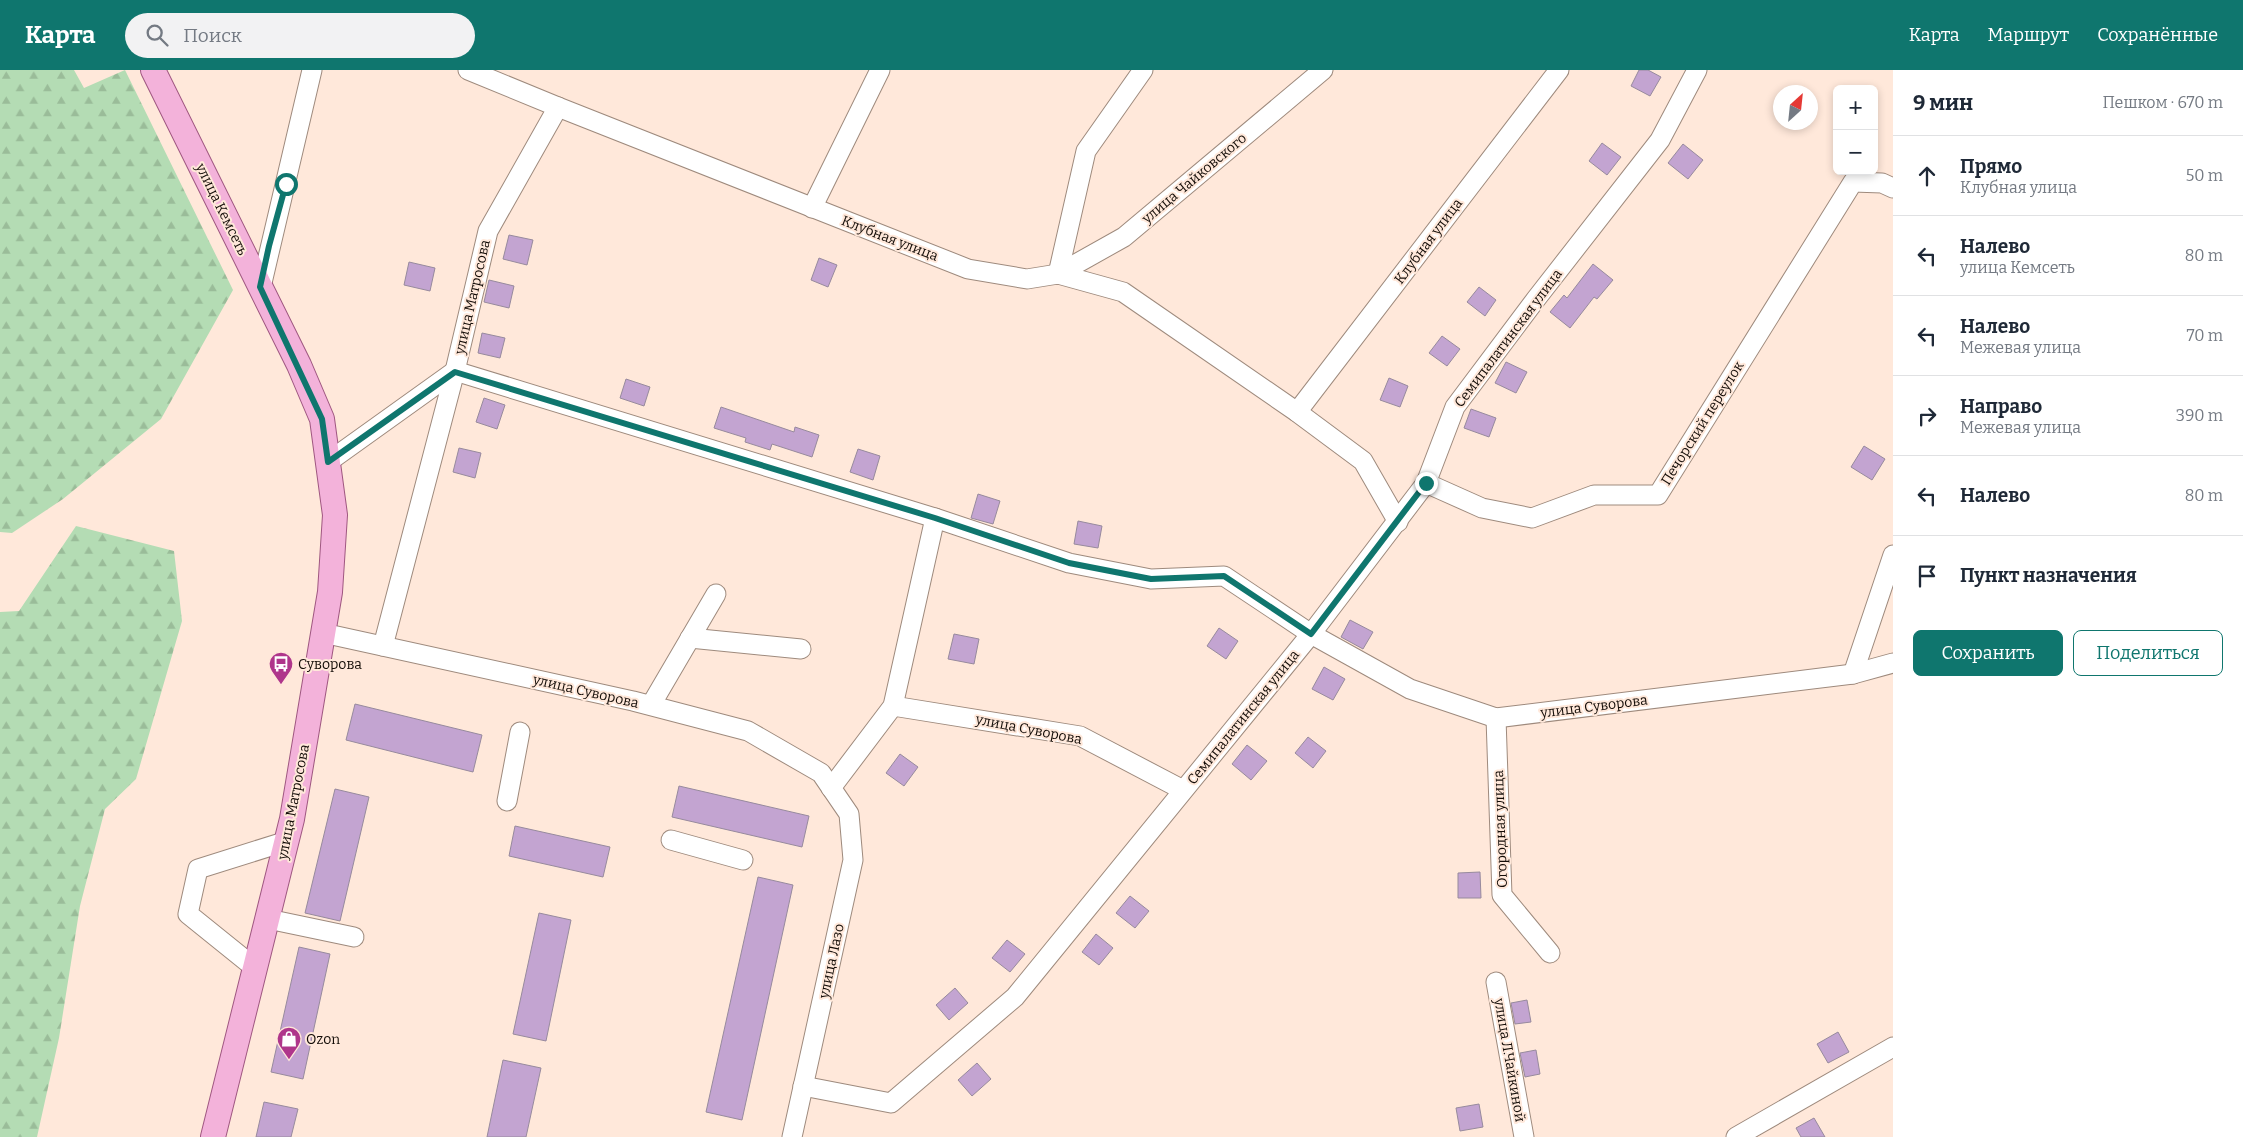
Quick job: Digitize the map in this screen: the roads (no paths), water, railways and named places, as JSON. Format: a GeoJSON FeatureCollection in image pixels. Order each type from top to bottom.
{"type":"FeatureCollection","features":[{"type":"Feature","properties":{"kind":"main road","name":"улица Кемсеть"},"geometry":{"type":"LineString","coordinates":[[153,70],[260,287],[322,419],[328,462]]}},
{"type":"Feature","properties":{"kind":"main road","name":"улица Матросова"},"geometry":{"type":"LineString","coordinates":[[213,1137],[292,819],[330,592],[334,515],[328,462]]}},
{"type":"Feature","properties":{"kind":"street"},"geometry":{"type":"LineString","coordinates":[[260,287],[312,70]]}},
{"type":"Feature","properties":{"kind":"street"},"geometry":{"type":"LineString","coordinates":[[812,208],[880,70]]}},
{"type":"Feature","properties":{"kind":"street"},"geometry":{"type":"LineString","coordinates":[[1058,274],[1086,151],[1143,70]]}},
{"type":"Feature","properties":{"kind":"street","name":"улица Чайковского"},"geometry":{"type":"LineString","coordinates":[[1058,274],[1124,237],[1323,70]]}},
{"type":"Feature","properties":{"kind":"street","name":"Клубная улица"},"geometry":{"type":"LineString","coordinates":[[1298,412],[1559,70]]}},
{"type":"Feature","properties":{"kind":"street","name":"Семипалатинская улица"},"geometry":{"type":"LineString","coordinates":[[804,1086],[891,1103],[1015,997],[1311,634],[1398,522],[1426,483],[1454,407],[1660,140],[1697,70]]}},
{"type":"Feature","properties":{"kind":"street","name":"Клубная улица"},"geometry":{"type":"LineString","coordinates":[[475,71],[558,107],[968,268],[1027,279],[1058,274],[1123,292],[1298,412],[1363,461],[1398,522]]}},
{"type":"Feature","properties":{"kind":"street","name":"улица Матросова"},"geometry":{"type":"LineString","coordinates":[[383,646],[455,372],[488,231],[558,107]]}},
{"type":"Feature","properties":{"kind":"street","name":"Печорский переулок"},"geometry":{"type":"LineString","coordinates":[[1426,483],[1482,508],[1532,518],[1594,495],[1658,495],[1853,182],[1882,184],[1893,188]]}},
{"type":"Feature","properties":{"kind":"street"},"geometry":{"type":"LineString","coordinates":[[328,462],[455,372]]}},
{"type":"Feature","properties":{"kind":"street","name":"улица Суворова"},"geometry":{"type":"LineString","coordinates":[[455,372],[935,518],[1069,563],[1151,579],[1224,576],[1311,634],[1410,688],[1496,718],[1853,674],[1893,663]]}},
{"type":"Feature","properties":{"kind":"street"},"geometry":{"type":"LineString","coordinates":[[831,788],[893,706],[935,518]]}},
{"type":"Feature","properties":{"kind":"street"},"geometry":{"type":"LineString","coordinates":[[1853,674],[1893,555]]}},
{"type":"Feature","properties":{"kind":"street"},"geometry":{"type":"LineString","coordinates":[[651,705],[716,594]]}},
{"type":"Feature","properties":{"kind":"street","name":"улица Суворова"},"geometry":{"type":"LineString","coordinates":[[323,633],[651,705],[748,731],[821,774],[831,788]]}},
{"type":"Feature","properties":{"kind":"street"},"geometry":{"type":"LineString","coordinates":[[690,638],[801,649]]}},
{"type":"Feature","properties":{"kind":"street","name":"улица Суворова"},"geometry":{"type":"LineString","coordinates":[[893,706],[1080,736],[1183,790]]}},
{"type":"Feature","properties":{"kind":"street","name":"Огородная улица"},"geometry":{"type":"LineString","coordinates":[[1496,718],[1502,895],[1550,953]]}},
{"type":"Feature","properties":{"kind":"street"},"geometry":{"type":"LineString","coordinates":[[507,800],[520,732]]}},
{"type":"Feature","properties":{"kind":"street","name":"улица Лазо"},"geometry":{"type":"LineString","coordinates":[[792,1137],[853,860],[849,814],[831,788]]}},
{"type":"Feature","properties":{"kind":"street"},"geometry":{"type":"LineString","coordinates":[[671,840],[743,860]]}},
{"type":"Feature","properties":{"kind":"street"},"geometry":{"type":"LineString","coordinates":[[255,968],[188,914],[198,870],[287,841]]}},
{"type":"Feature","properties":{"kind":"street"},"geometry":{"type":"LineString","coordinates":[[268,918],[354,937]]}},
{"type":"Feature","properties":{"kind":"street","name":"улица Л.Чайкиной"},"geometry":{"type":"LineString","coordinates":[[1496,982],[1524,1137]]}},
{"type":"Feature","properties":{"kind":"street"},"geometry":{"type":"LineString","coordinates":[[1736,1137],[1893,1047]]}},
{"type":"Feature","properties":{"kind":"place","name":"Суворова"},"geometry":{"type":"Point","coordinates":[281,685]}},
{"type":"Feature","properties":{"kind":"place","name":"Ozon"},"geometry":{"type":"Point","coordinates":[289,1060]}}]}
